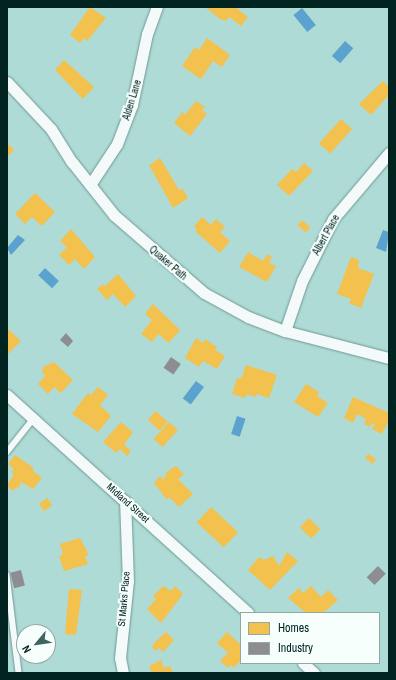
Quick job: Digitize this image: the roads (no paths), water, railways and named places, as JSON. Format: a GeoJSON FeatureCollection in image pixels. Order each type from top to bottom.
{"type":"FeatureCollection","features":[{"type":"Feature","properties":{"kind":"street","name":"Alden Lane"},"geometry":{"type":"LineString","coordinates":[[90,185],[117,144],[132,106],[147,34],[157,7]]}},
{"type":"Feature","properties":{"kind":"street","name":"Quaker Path"},"geometry":{"type":"LineString","coordinates":[[7,82],[51,129],[90,185],[114,215],[204,293],[248,317],[285,330],[389,358]]}},
{"type":"Feature","properties":{"kind":"street","name":"Albert Place"},"geometry":{"type":"LineString","coordinates":[[285,330],[302,281],[333,219],[389,153]]}},
{"type":"Feature","properties":{"kind":"street","name":"Midland Street"},"geometry":{"type":"LineString","coordinates":[[7,395],[125,500],[247,612]]}},
{"type":"Feature","properties":{"kind":"street","name":"St Marks Place"},"geometry":{"type":"LineString","coordinates":[[123,673],[120,651],[128,581],[125,500]]}},
{"type":"Feature","properties":{"kind":"street"},"geometry":{"type":"LineString","coordinates":[[304,664],[314,673]]}},
{"type":"Feature","properties":{"kind":"lane"},"geometry":{"type":"LineString","coordinates":[[7,452],[34,418]]}},
{"type":"Feature","properties":{"kind":"lane"},"geometry":{"type":"LineString","coordinates":[[7,576],[20,673]]}},
{"type":"Feature","properties":{"kind":"water"},"geometry":{"type":"Polygon","coordinates":[[[302,8],[316,25],[307,32],[293,15],[302,8]]]}},
{"type":"Feature","properties":{"kind":"water"},"geometry":{"type":"Polygon","coordinates":[[[345,41],[353,48],[340,63],[332,56],[345,41]]]}},
{"type":"Feature","properties":{"kind":"water"},"geometry":{"type":"Polygon","coordinates":[[[383,230],[389,232],[386,252],[376,248],[383,230]]]}},
{"type":"Feature","properties":{"kind":"water"},"geometry":{"type":"Polygon","coordinates":[[[18,235],[25,240],[11,255],[7,248],[18,235]]]}},
{"type":"Feature","properties":{"kind":"water"},"geometry":{"type":"Polygon","coordinates":[[[45,268],[59,281],[52,288],[38,275],[45,268]]]}},
{"type":"Feature","properties":{"kind":"water"},"geometry":{"type":"Polygon","coordinates":[[[196,381],[204,387],[191,405],[183,399],[196,381]]]}},
{"type":"Feature","properties":{"kind":"water"},"geometry":{"type":"Polygon","coordinates":[[[237,416],[246,419],[240,437],[231,434],[237,416]]]}}]}
